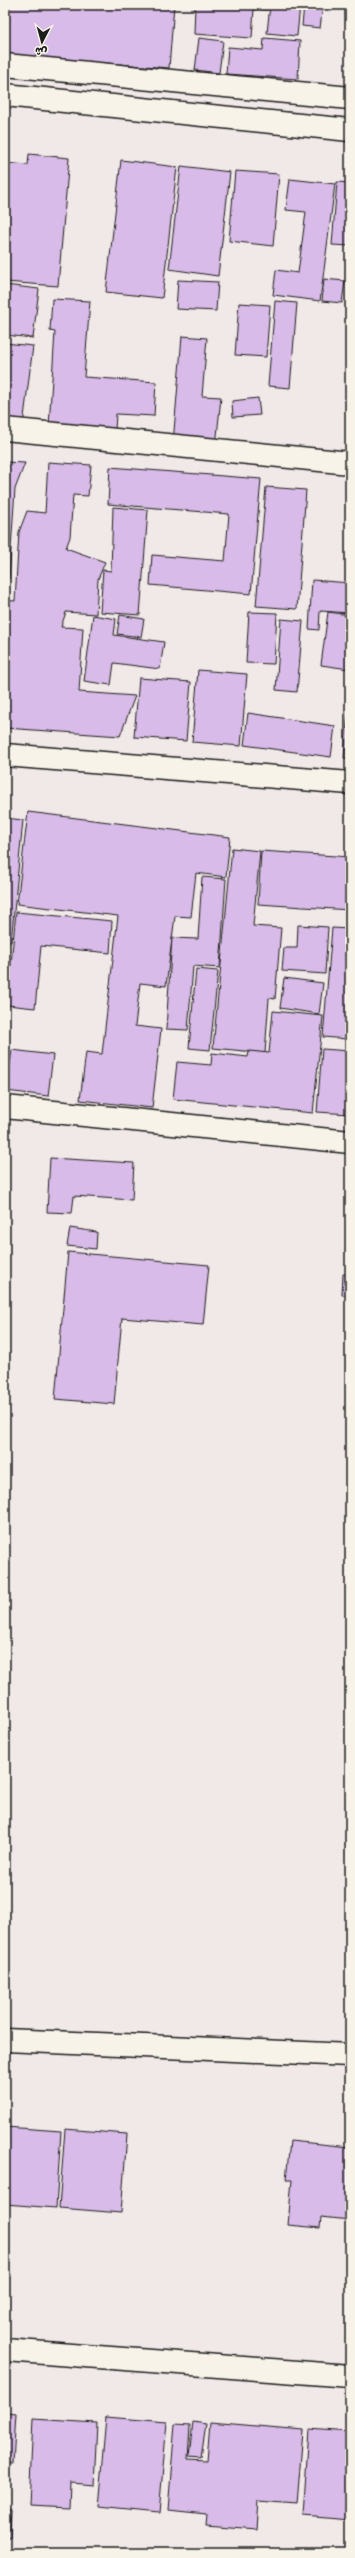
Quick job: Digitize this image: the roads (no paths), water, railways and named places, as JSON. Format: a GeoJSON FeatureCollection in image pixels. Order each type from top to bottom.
{"type":"FeatureCollection","features":[{"type":"Feature","properties":{"kind":"street"},"geometry":{"type":"LineString","coordinates":[[5,65],[350,98]]}},
{"type":"Feature","properties":{"kind":"street"},"geometry":{"type":"LineString","coordinates":[[5,95],[350,130]]}},
{"type":"Feature","properties":{"kind":"street"},"geometry":{"type":"LineString","coordinates":[[5,429],[350,463]]}},
{"type":"Feature","properties":{"kind":"street"},"geometry":{"type":"LineString","coordinates":[[5,755],[350,783]]}},
{"type":"Feature","properties":{"kind":"street"},"geometry":{"type":"LineString","coordinates":[[5,1107],[350,1142]]}},
{"type":"Feature","properties":{"kind":"street"},"geometry":{"type":"LineString","coordinates":[[5,2040],[350,2055]]}},
{"type":"Feature","properties":{"kind":"street"},"geometry":{"type":"LineString","coordinates":[[5,2350],[350,2376]]}}]}
